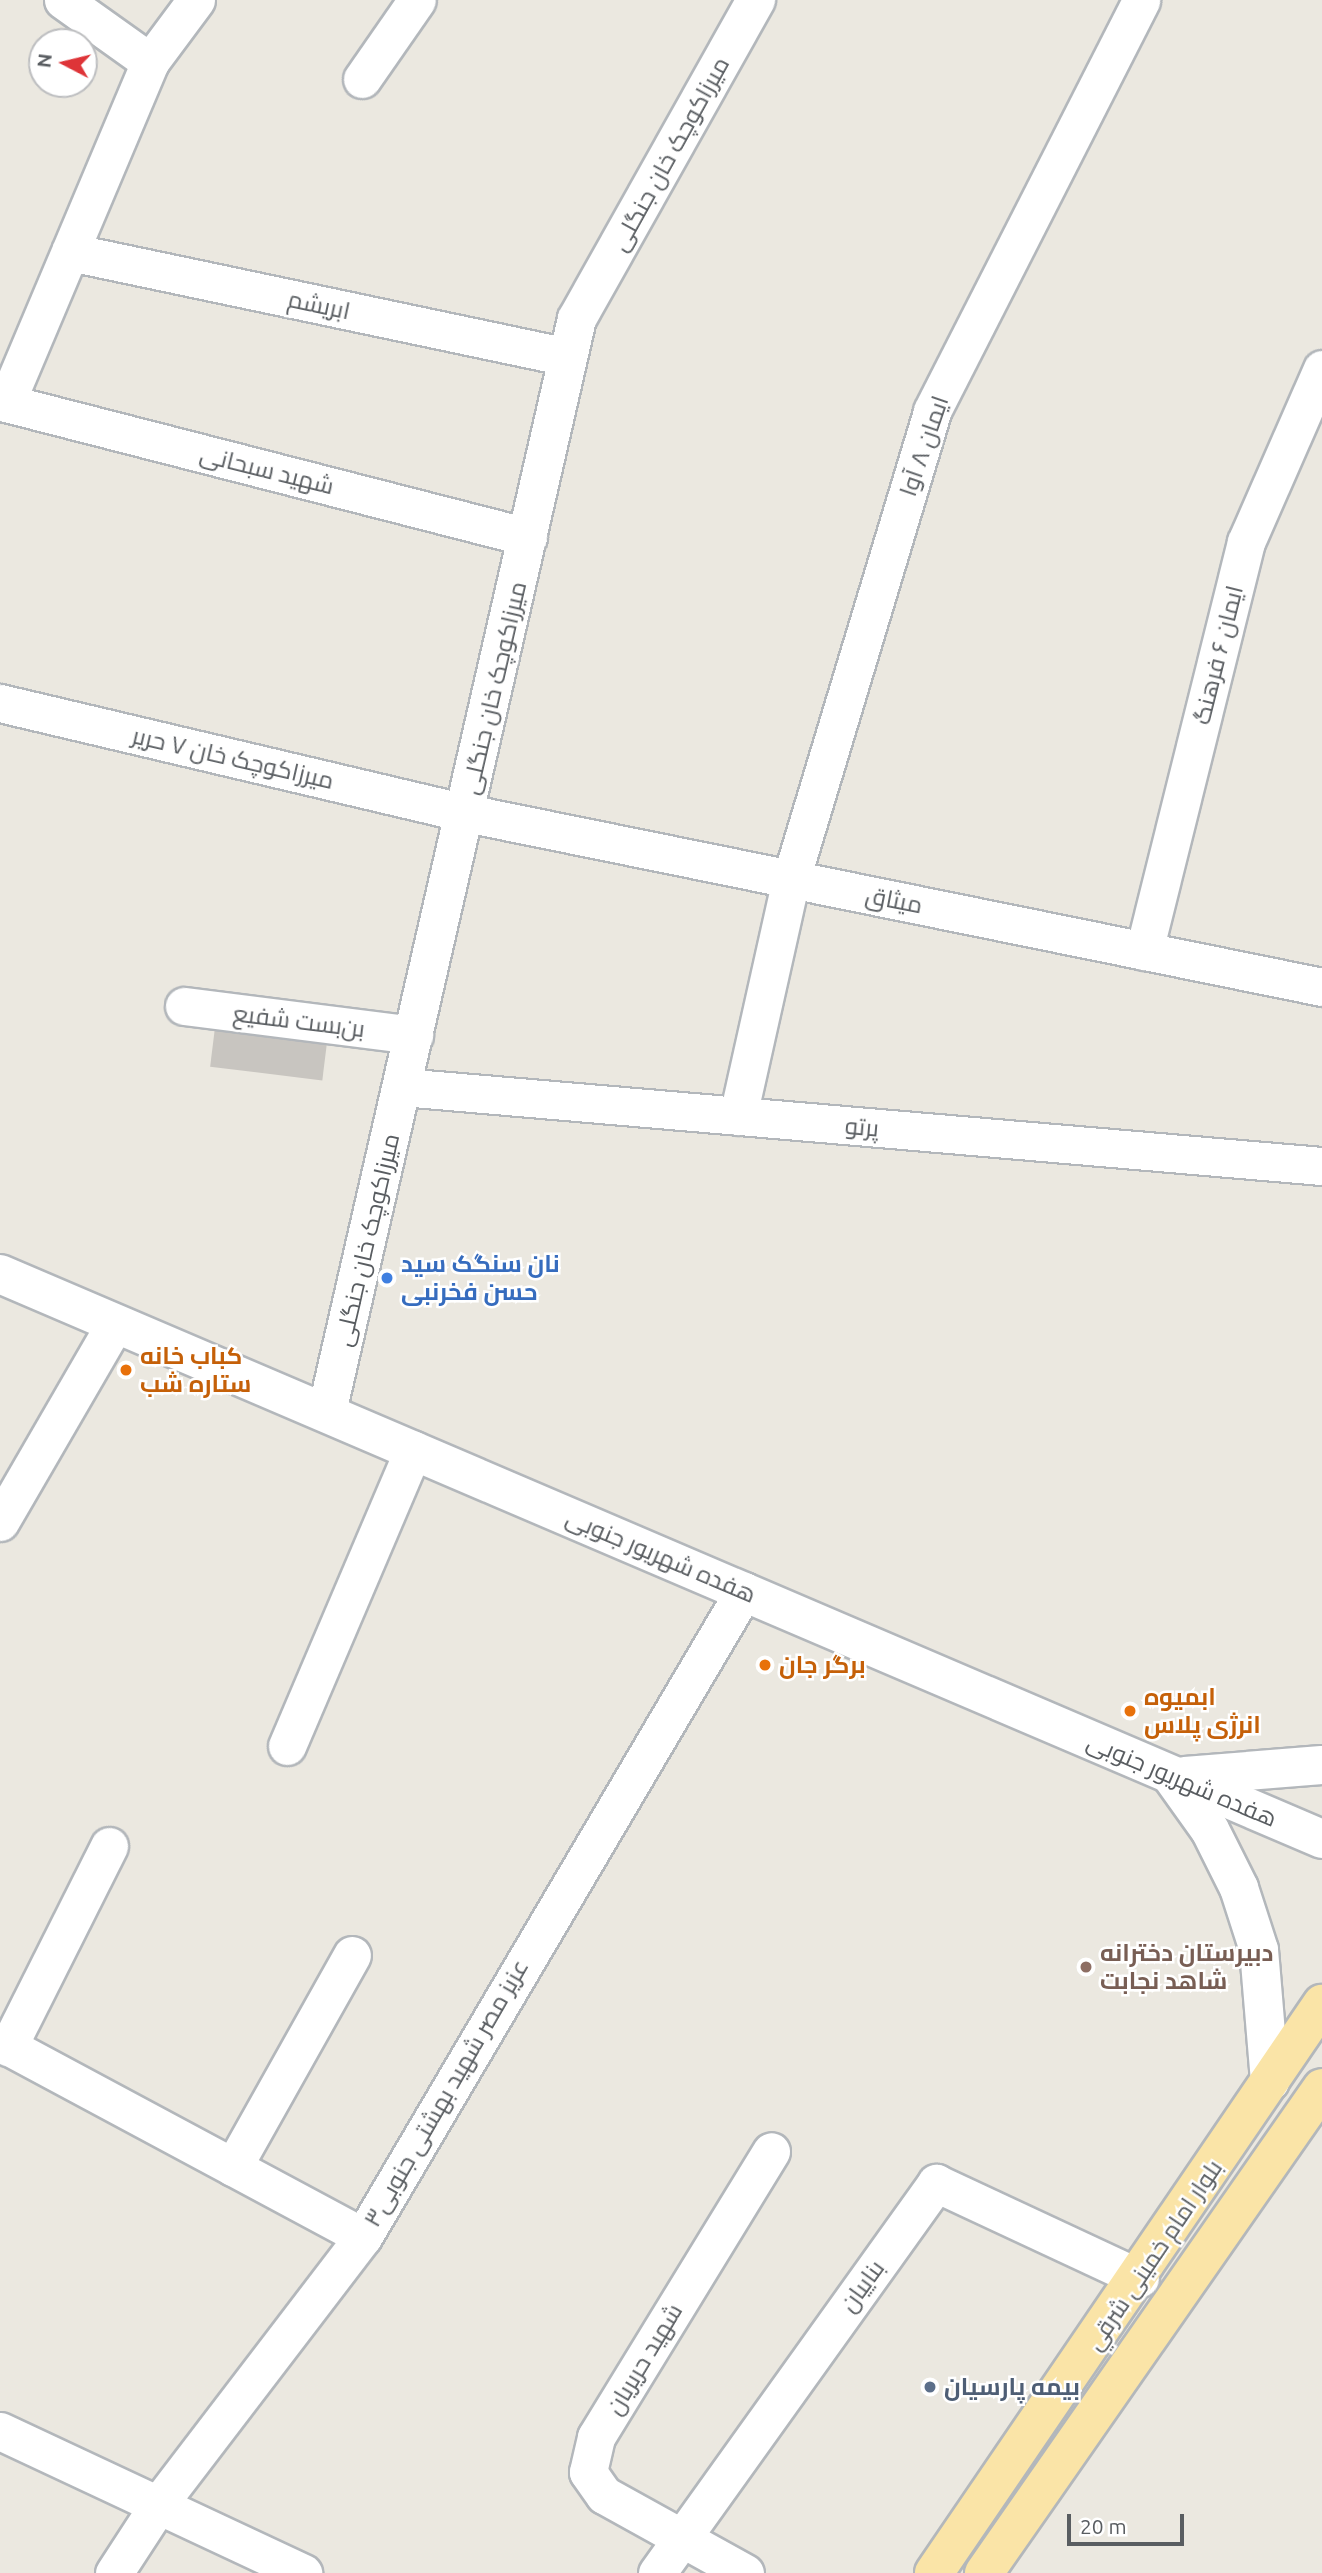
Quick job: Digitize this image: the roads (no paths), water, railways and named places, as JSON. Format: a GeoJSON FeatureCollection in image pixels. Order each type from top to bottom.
{"type":"FeatureCollection","features":[{"type":"Feature","properties":{"kind":"main road","name":"میرزاکوچک خان جنگلی"},"geometry":{"type":"LineString","coordinates":[[327,1412],[577,319],[756,0]]}},
{"type":"Feature","properties":{"kind":"main road","name":"هفده شهریور جنوبی"},"geometry":{"type":"LineString","coordinates":[[0,1275],[327,1412],[1172,1777],[1322,1839]]}},
{"type":"Feature","properties":{"kind":"main road"},"geometry":{"type":"LineString","coordinates":[[1172,1777],[1322,1765]]}},
{"type":"Feature","properties":{"kind":"main road"},"geometry":{"type":"LineString","coordinates":[[1172,1777],[1210,1829],[1239,1888],[1259,1950],[1270,2082]]}},
{"type":"Feature","properties":{"kind":"main road","name":"بلوار امام خمینی شرقي"},"geometry":{"type":"LineString","coordinates":[[934,2573],[1140,2278],[1322,2004]]}},
{"type":"Feature","properties":{"kind":"main road","name":"بلوار امام خمینی شرقي"},"geometry":{"type":"LineString","coordinates":[[984,2573],[1321,2090]]}},
{"type":"Feature","properties":{"kind":"street"},"geometry":{"type":"LineString","coordinates":[[63,0],[150,62]]}},
{"type":"Feature","properties":{"kind":"street"},"geometry":{"type":"LineString","coordinates":[[70,252],[150,62],[196,0]]}},
{"type":"Feature","properties":{"kind":"street"},"geometry":{"type":"LineString","coordinates":[[362,79],[417,0]]}},
{"type":"Feature","properties":{"kind":"street","name":"ایمان ۸ آوا"},"geometry":{"type":"LineString","coordinates":[[738,1116],[792,879],[932,411],[1140,0]]}},
{"type":"Feature","properties":{"kind":"street","name":"ابریشم"},"geometry":{"type":"LineString","coordinates":[[70,252],[568,358]]}},
{"type":"Feature","properties":{"kind":"street","name":"شهید سبحانی"},"geometry":{"type":"LineString","coordinates":[[70,252],[6,403],[528,537]]}},
{"type":"Feature","properties":{"kind":"street","name":"ایمان ۶ فرهنگ"},"geometry":{"type":"LineString","coordinates":[[1144,951],[1246,542],[1322,369]]}},
{"type":"Feature","properties":{"kind":"street","name":"میرزاکوچک خان ۷ حریر"},"geometry":{"type":"LineString","coordinates":[[0,703],[466,813]]}},
{"type":"Feature","properties":{"kind":"street","name":"میثاق"},"geometry":{"type":"LineString","coordinates":[[466,813],[1322,987]]}},
{"type":"Feature","properties":{"kind":"street","name":"بن‌بست شفیع"},"geometry":{"type":"LineString","coordinates":[[184,1006],[414,1035]]}},
{"type":"Feature","properties":{"kind":"street","name":"پرتو"},"geometry":{"type":"LineString","coordinates":[[402,1087],[1322,1166]]}},
{"type":"Feature","properties":{"kind":"street"},"geometry":{"type":"LineString","coordinates":[[0,1522],[115,1324]]}},
{"type":"Feature","properties":{"kind":"street"},"geometry":{"type":"LineString","coordinates":[[287,1746],[413,1450]]}},
{"type":"Feature","properties":{"kind":"street","name":"عزیز مصر شهید بهشتی جنوبی۳"},"geometry":{"type":"LineString","coordinates":[[114,2573],[161,2501],[363,2237],[744,1591]]}},
{"type":"Feature","properties":{"kind":"street"},"geometry":{"type":"LineString","coordinates":[[109,1846],[4,2044],[363,2237]]}},
{"type":"Feature","properties":{"kind":"street"},"geometry":{"type":"LineString","coordinates":[[233,2167],[352,1955]]}},
{"type":"Feature","properties":{"kind":"street","name":"شهید حریریان"},"geometry":{"type":"LineString","coordinates":[[745,2573],[604,2496],[588,2472],[596,2437],[771,2151]]}},
{"type":"Feature","properties":{"kind":"street","name":"بناییان"},"geometry":{"type":"LineString","coordinates":[[657,2573],[936,2183],[1140,2278]]}},
{"type":"Feature","properties":{"kind":"street"},"geometry":{"type":"LineString","coordinates":[[0,2431],[161,2501],[303,2573]]}},
{"type":"Feature","properties":{"kind":"place","name":"نان سنگک سید حسن فخرنبی"},"geometry":{"type":"Point","coordinates":[387,1278]}},
{"type":"Feature","properties":{"kind":"place","name":"کباب خانه ستاره شب"},"geometry":{"type":"Point","coordinates":[126,1370]}},
{"type":"Feature","properties":{"kind":"place","name":"برگر جان"},"geometry":{"type":"Point","coordinates":[765,1665]}},
{"type":"Feature","properties":{"kind":"place","name":"ابمیوه انرژی پلاس"},"geometry":{"type":"Point","coordinates":[1130,1711]}},
{"type":"Feature","properties":{"kind":"place","name":"دبیرستان دخترانه شاهد نجابت"},"geometry":{"type":"Point","coordinates":[1086,1967]}},
{"type":"Feature","properties":{"kind":"place","name":"بیمه پارسیان"},"geometry":{"type":"Point","coordinates":[930,2387]}}]}
